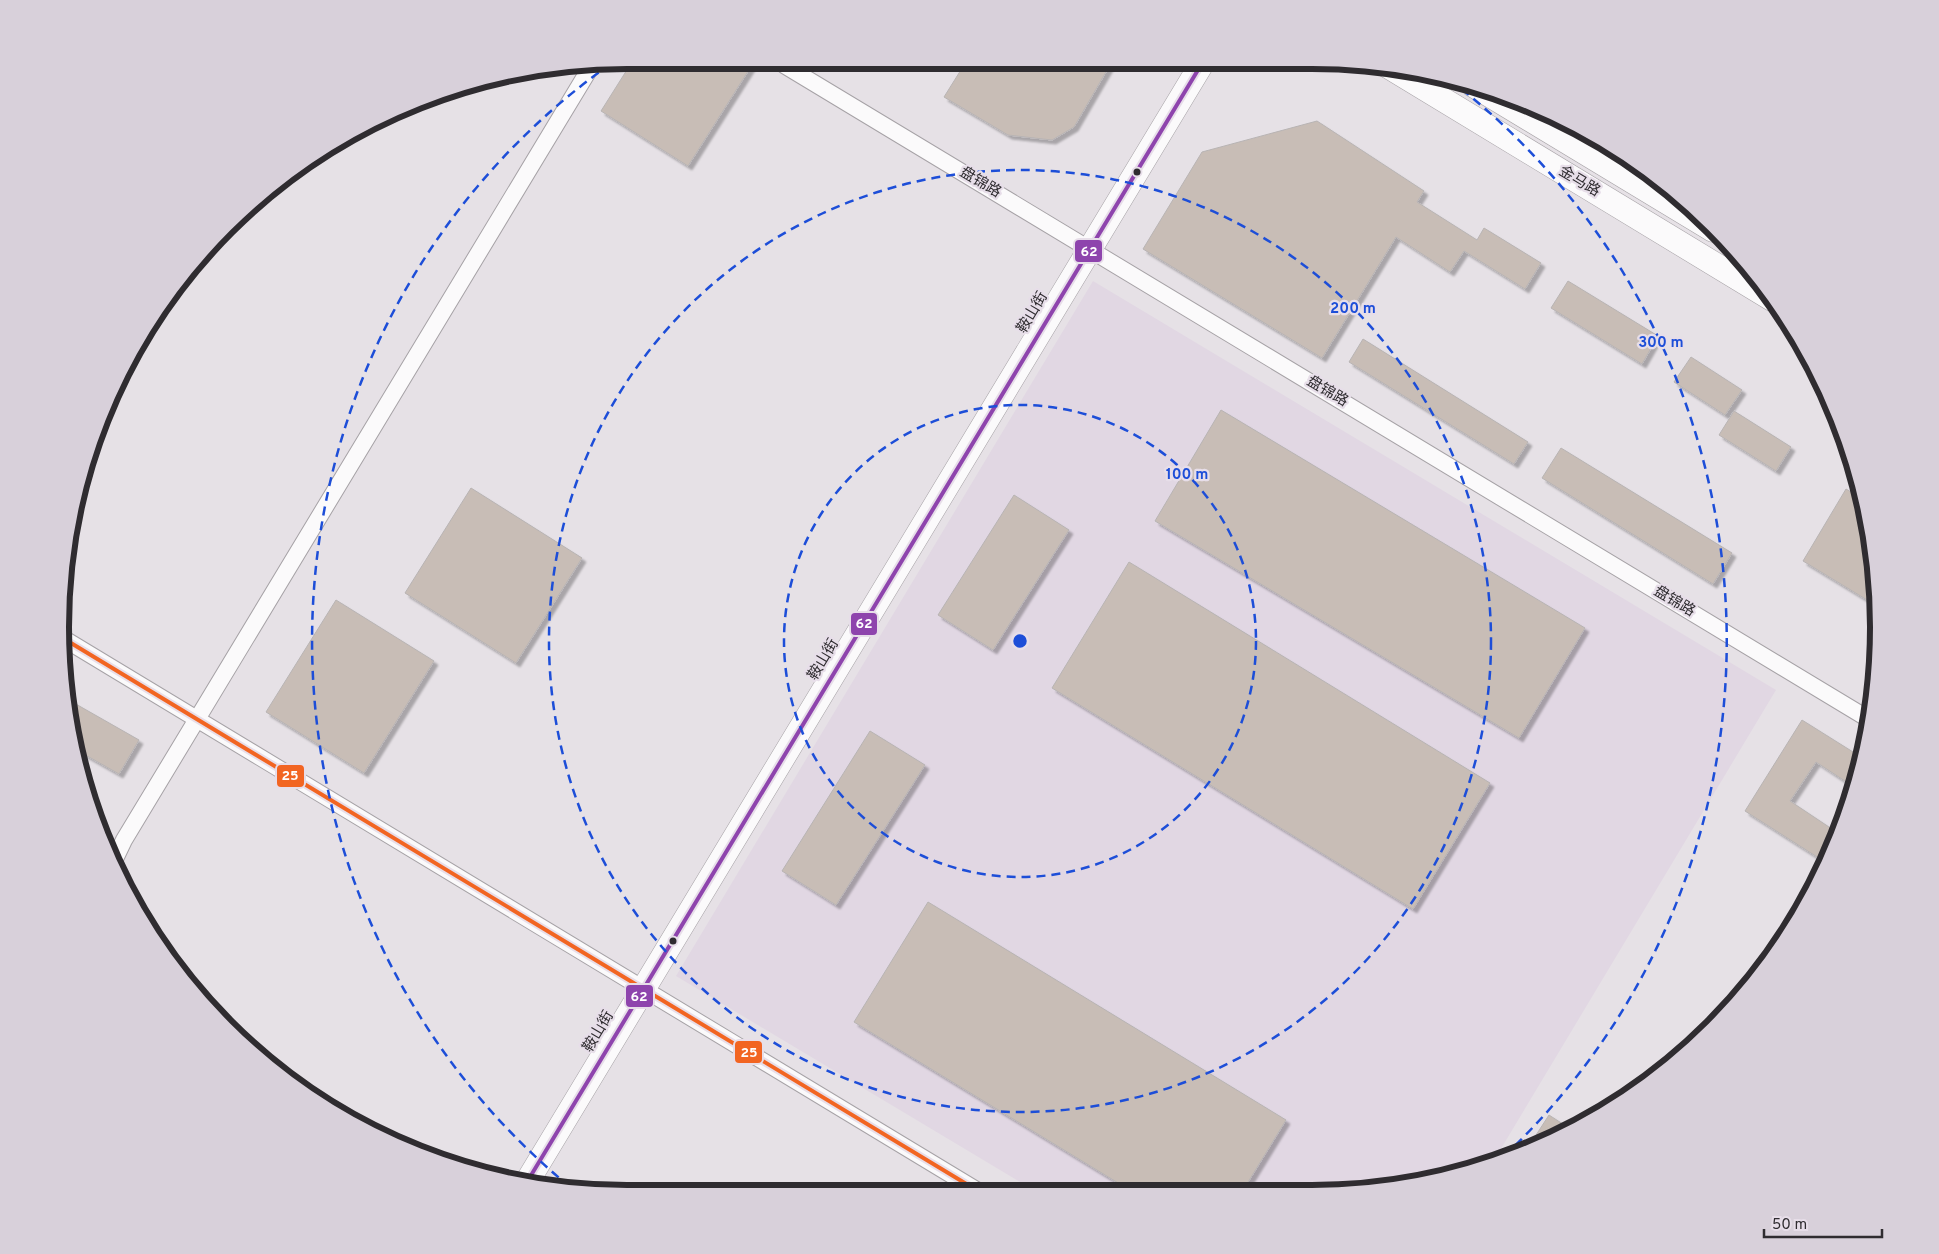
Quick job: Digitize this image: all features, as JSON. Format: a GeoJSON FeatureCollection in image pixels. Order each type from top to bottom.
{"type":"FeatureCollection","features":[{"type":"Feature","properties":{"kind":"street","name":"盘锦路"},"geometry":{"type":"LineString","coordinates":[[791,69],[1863,716]]}},
{"type":"Feature","properties":{"kind":"street","name":"鞍山街"},"geometry":{"type":"LineString","coordinates":[[514,1174],[637,984],[1083,245],[1181,69]]}},
{"type":"Feature","properties":{"kind":"street","name":"鞍山街"},"geometry":{"type":"LineString","coordinates":[[1083,245],[1198,69]]}},
{"type":"Feature","properties":{"kind":"street"},"geometry":{"type":"LineString","coordinates":[[118,855],[589,70]]}},
{"type":"Feature","properties":{"kind":"street","name":"金马路"},"geometry":{"type":"LineString","coordinates":[[1406,77],[1756,288]]}},
{"type":"Feature","properties":{"kind":"street","name":"金马路"},"geometry":{"type":"LineString","coordinates":[[1502,102],[1689,216]]}},
{"type":"Feature","properties":{"kind":"street"},"geometry":{"type":"LineString","coordinates":[[69,642],[968,1185]]}},
{"type":"Feature","properties":{"kind":"street","name":"鞍山街"},"geometry":{"type":"LineString","coordinates":[[530,1177],[637,984]]}},
{"type":"Feature","properties":{"kind":"shaded area"},"geometry":{"type":"Polygon","coordinates":[[[1093,281],[1776,690],[1498,1153],[1456,1166],[1421,1175],[1349,1184],[1025,1185],[676,976],[1093,281]]]}},
{"type":"Feature","properties":{"kind":"building"},"geometry":{"type":"Polygon","coordinates":[[[627,69],[749,69],[688,166],[601,111],[627,69]]]}},
{"type":"Feature","properties":{"kind":"building"},"geometry":{"type":"Polygon","coordinates":[[[962,69],[1108,69],[1074,127],[1052,140],[1008,135],[944,97],[962,69]]]}},
{"type":"Feature","properties":{"kind":"building"},"geometry":{"type":"Polygon","coordinates":[[[1317,121],[1424,191],[1417,202],[1477,240],[1484,228],[1541,263],[1525,289],[1464,251],[1450,272],[1396,237],[1322,358],[1143,249],[1202,152],[1317,121]]]}},
{"type":"Feature","properties":{"kind":"building"},"geometry":{"type":"Polygon","coordinates":[[[1568,281],[1658,336],[1642,364],[1551,308],[1568,281]]]}},
{"type":"Feature","properties":{"kind":"building"},"geometry":{"type":"Polygon","coordinates":[[[1363,339],[1528,442],[1514,464],[1349,362],[1363,339]]]}},
{"type":"Feature","properties":{"kind":"building"},"geometry":{"type":"Polygon","coordinates":[[[1691,357],[1742,390],[1725,415],[1674,382],[1691,357]]]}},
{"type":"Feature","properties":{"kind":"building"},"geometry":{"type":"Polygon","coordinates":[[[1221,410],[1585,628],[1519,738],[1155,521],[1221,410]]]}},
{"type":"Feature","properties":{"kind":"building"},"geometry":{"type":"Polygon","coordinates":[[[1734,411],[1791,447],[1776,471],[1719,435],[1734,411]]]}},
{"type":"Feature","properties":{"kind":"building"},"geometry":{"type":"Polygon","coordinates":[[[1561,448],[1732,553],[1713,584],[1542,478],[1561,448]]]}},
{"type":"Feature","properties":{"kind":"building"},"geometry":{"type":"Polygon","coordinates":[[[471,488],[582,558],[516,663],[405,593],[471,488]]]}},
{"type":"Feature","properties":{"kind":"building"},"geometry":{"type":"Polygon","coordinates":[[[1846,489],[1854,494],[1860,518],[1869,601],[1803,561],[1846,489]]]}},
{"type":"Feature","properties":{"kind":"building"},"geometry":{"type":"Polygon","coordinates":[[[1014,495],[1069,530],[993,650],[938,615],[1014,495]]]}},
{"type":"Feature","properties":{"kind":"building"},"geometry":{"type":"Polygon","coordinates":[[[1129,562],[1490,783],[1413,909],[1052,688],[1129,562]]]}},
{"type":"Feature","properties":{"kind":"building"},"geometry":{"type":"Polygon","coordinates":[[[336,600],[434,661],[364,773],[266,712],[336,600]]]}},
{"type":"Feature","properties":{"kind":"building"},"geometry":{"type":"Polygon","coordinates":[[[74,703],[139,740],[119,774],[84,754],[74,703]]]}},
{"type":"Feature","properties":{"kind":"building"},"geometry":{"type":"Polygon","coordinates":[[[1802,720],[1855,754],[1848,783],[1816,762],[1790,801],[1832,829],[1820,859],[1745,811],[1802,720]]]}},
{"type":"Feature","properties":{"kind":"building"},"geometry":{"type":"Polygon","coordinates":[[[870,731],[925,765],[836,905],[782,871],[870,731]]]}},
{"type":"Feature","properties":{"kind":"building"},"geometry":{"type":"Polygon","coordinates":[[[928,902],[1286,1120],[1246,1185],[1122,1185],[854,1022],[928,902]]]}},
{"type":"Feature","properties":{"kind":"building"},"geometry":{"type":"Polygon","coordinates":[[[1549,1115],[1564,1125],[1559,1128],[1533,1140],[1549,1115]]]}},
{"type":"Feature","properties":{"kind":"transit line","name":"62"},"geometry":{"type":"LineString","coordinates":[[530,1177],[1199,69]]}},
{"type":"Feature","properties":{"kind":"transit line","name":"25"},"geometry":{"type":"LineString","coordinates":[[69,642],[968,1185]]}}]}
